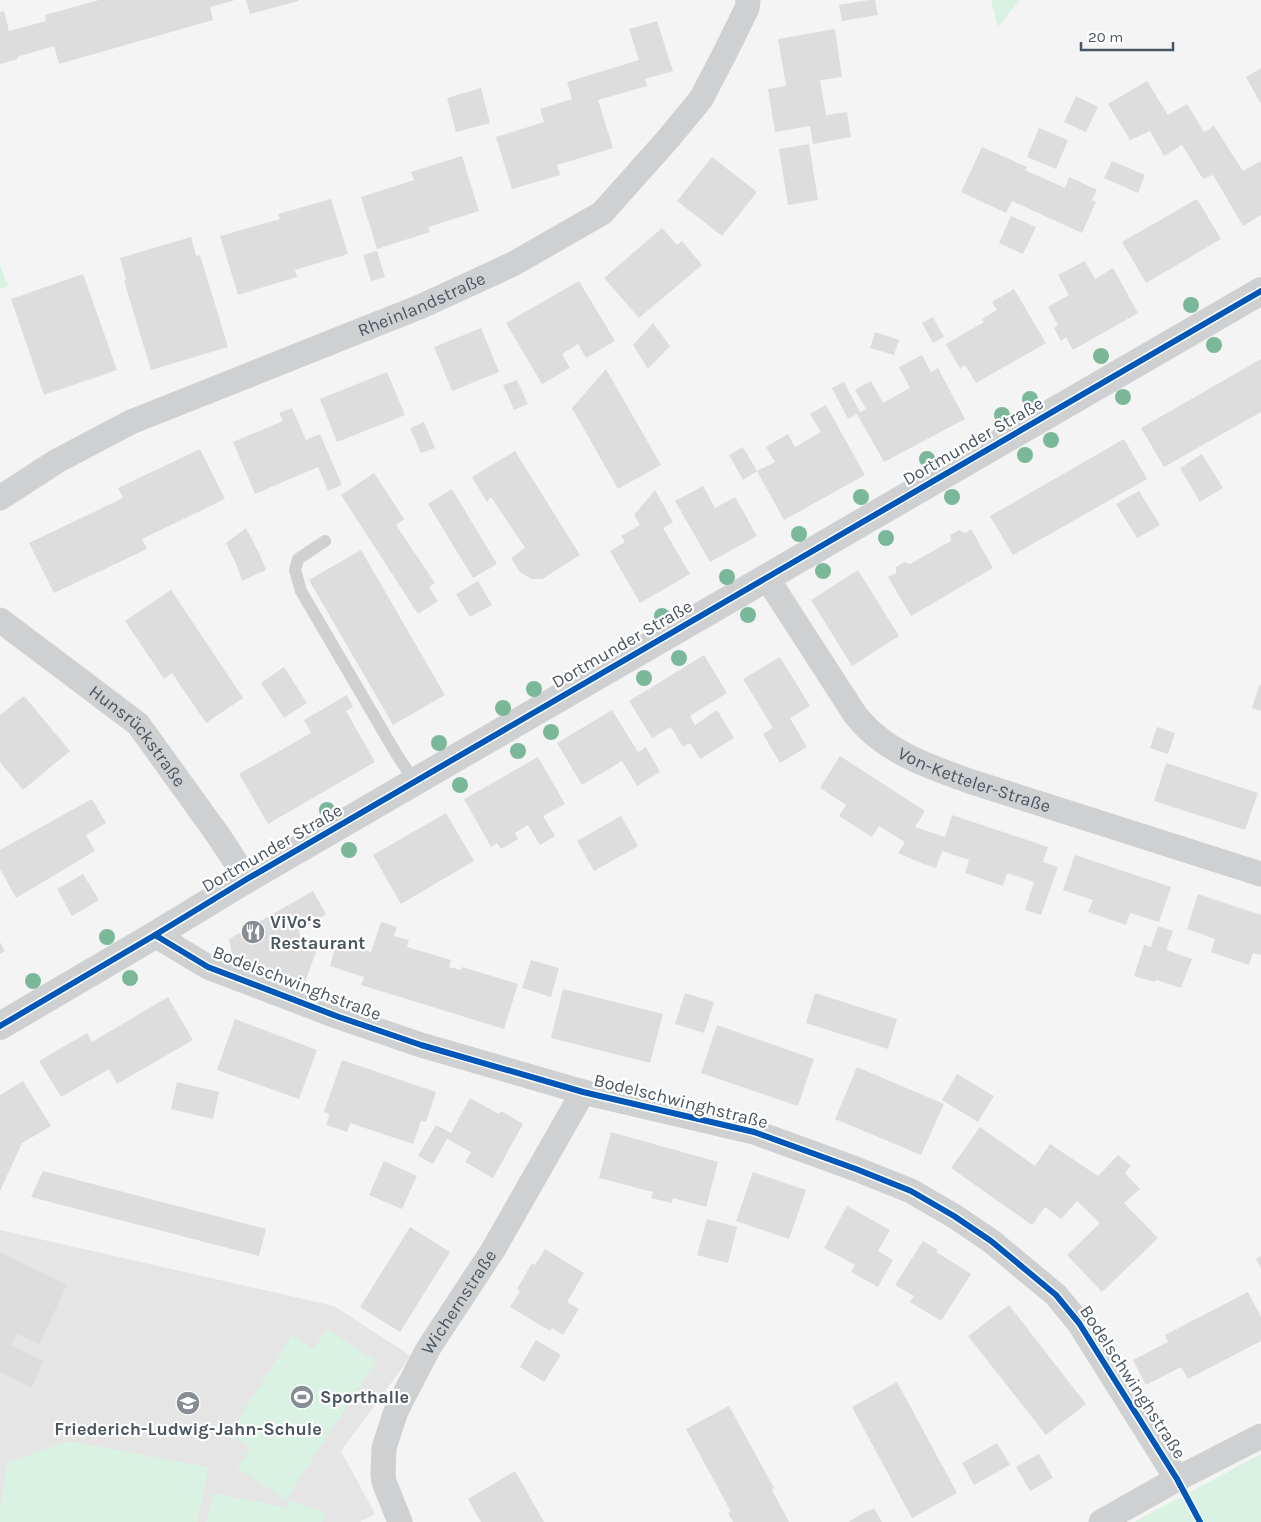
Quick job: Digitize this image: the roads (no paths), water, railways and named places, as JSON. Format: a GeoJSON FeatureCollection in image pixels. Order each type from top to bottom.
{"type":"FeatureCollection","features":[{"type":"Feature","properties":{"kind":"street","name":"Rheinlandstraße"},"geometry":{"type":"LineString","coordinates":[[0,498],[57,461],[131,422],[422,306],[514,264],[602,213],[668,139],[701,98],[747,8],[748,0]]}},
{"type":"Feature","properties":{"kind":"street","name":"Dortmunder Straße"},"geometry":{"type":"LineString","coordinates":[[0,1026],[247,879],[1261,291]]}},
{"type":"Feature","properties":{"kind":"street","name":"Von-Ketteler-Straße"},"geometry":{"type":"LineString","coordinates":[[767,578],[856,716],[874,735],[899,751],[932,767],[972,782],[1261,874]]}},
{"type":"Feature","properties":{"kind":"street","name":"Hunsrückstraße"},"geometry":{"type":"LineString","coordinates":[[0,620],[138,724],[218,835],[247,879]]}},
{"type":"Feature","properties":{"kind":"street","name":"Bodelschwinghstraße"},"geometry":{"type":"LineString","coordinates":[[155,935],[208,967],[339,1017],[421,1045],[583,1092],[754,1132],[911,1191],[954,1216],[991,1241],[1056,1295],[1080,1322],[1177,1479]]}},
{"type":"Feature","properties":{"kind":"street","name":"Wichernstraße"},"geometry":{"type":"LineString","coordinates":[[400,1522],[384,1482],[383,1474],[384,1448],[396,1411],[428,1349],[493,1250],[583,1092]]}},
{"type":"Feature","properties":{"kind":"street"},"geometry":{"type":"LineString","coordinates":[[1101,1522],[1177,1479],[1261,1436]]}},
{"type":"Feature","properties":{"kind":"lane"},"geometry":{"type":"LineString","coordinates":[[325,541],[298,560],[295,570],[301,591],[397,755],[415,782]]}},
{"type":"Feature","properties":{"kind":"place","name":"ViVo‘s Restaurant"},"geometry":{"type":"Point","coordinates":[253,932]}},
{"type":"Feature","properties":{"kind":"place","name":"Sporthalle"},"geometry":{"type":"Point","coordinates":[302,1397]}},
{"type":"Feature","properties":{"kind":"place","name":"Friederich-Ludwig-Jahn-Schule"},"geometry":{"type":"Point","coordinates":[188,1403]}}]}
